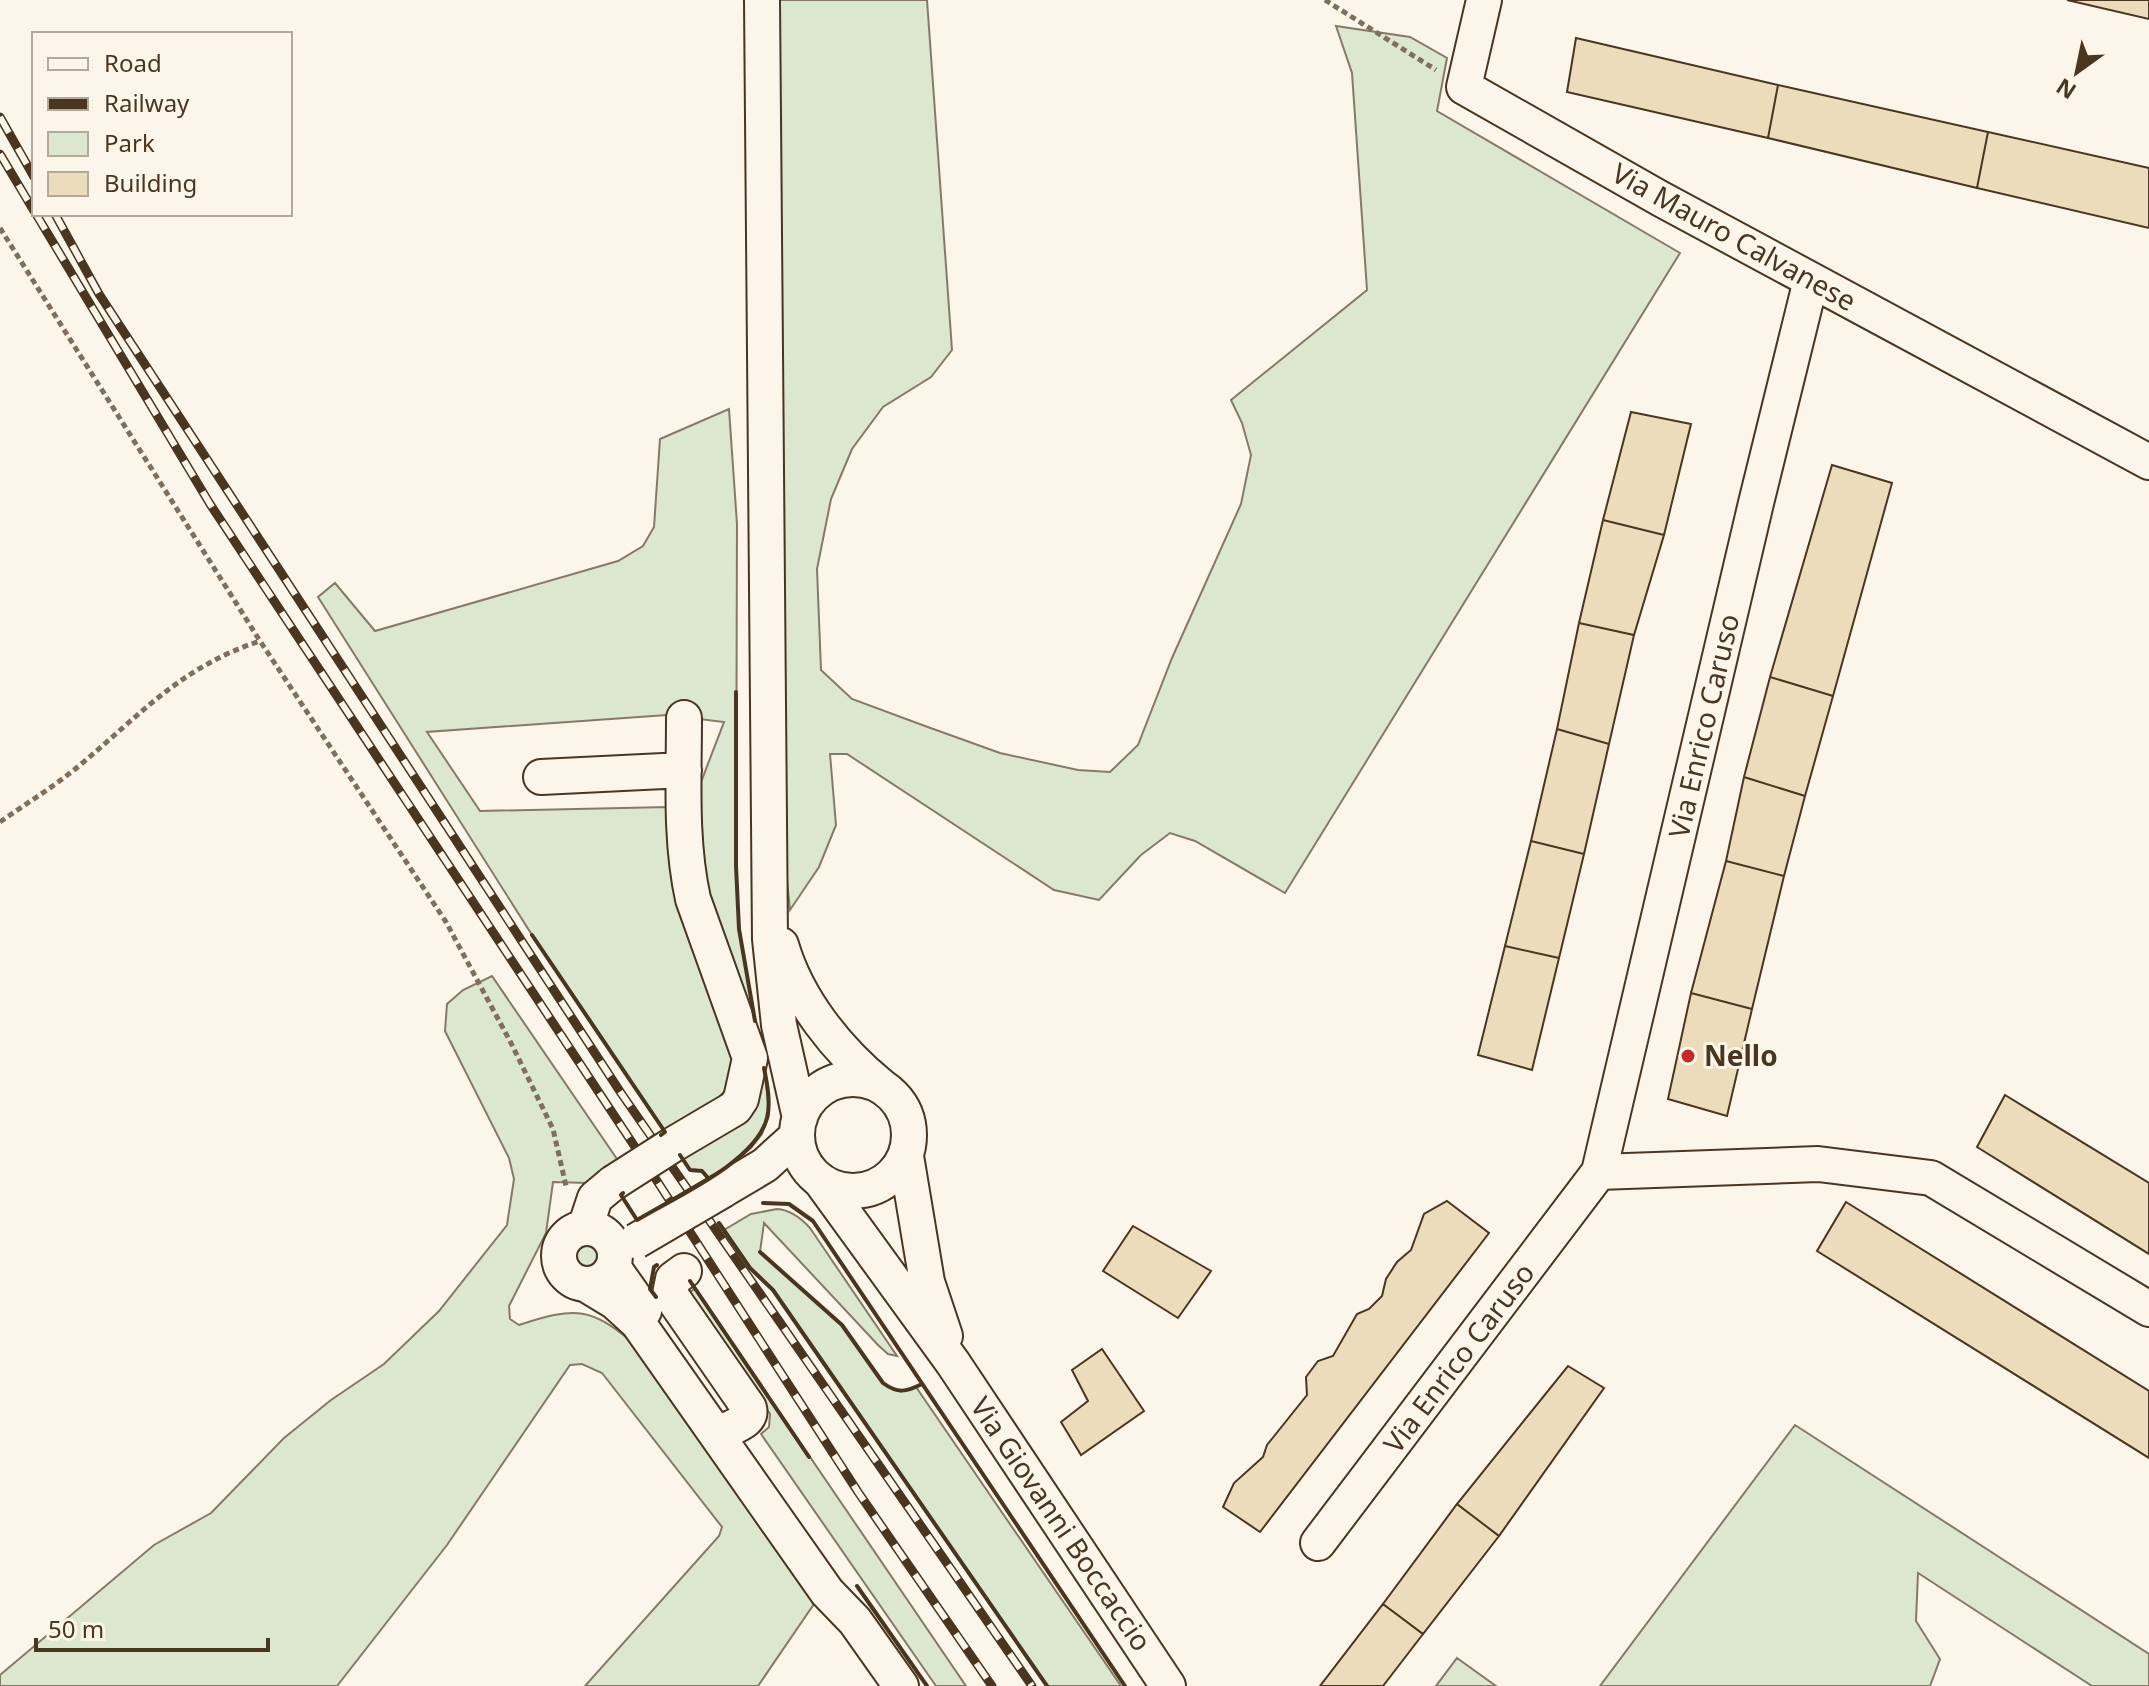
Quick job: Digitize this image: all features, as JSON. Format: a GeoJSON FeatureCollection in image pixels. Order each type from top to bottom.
{"type":"FeatureCollection","features":[{"type":"Feature","properties":{"kind":"street"},"geometry":{"type":"LineString","coordinates":[[762,0],[770,939],[779,1025],[799,1127],[800,1152],[814,1174],[835,1188],[852,1191],[869,1189],[885,1182],[897,1171],[906,1156],[910,1138],[908,1121],[900,1104],[842,1049],[800,989],[784,954],[770,890]]}},
{"type":"Feature","properties":{"kind":"street"},"geometry":{"type":"LineString","coordinates":[[1464,87],[1484,0]]}},
{"type":"Feature","properties":{"kind":"street","name":"Via Mauro Calvanese"},"geometry":{"type":"LineString","coordinates":[[1464,87],[1661,199],[2149,462]]}},
{"type":"Feature","properties":{"kind":"street","name":"Via Enrico Caruso"},"geometry":{"type":"LineString","coordinates":[[1318,1543],[1599,1172],[1811,280]]}},
{"type":"Feature","properties":{"kind":"street"},"geometry":{"type":"LineString","coordinates":[[684,718],[684,844],[693,899],[750,1058],[741,1099],[735,1108],[613,1183],[595,1198],[580,1229],[562,1243],[559,1262],[569,1278],[618,1260],[726,1196],[765,1165],[799,1127],[808,1102],[821,1090],[837,1082],[855,1079],[872,1082],[888,1091]]}},
{"type":"Feature","properties":{"kind":"street"},"geometry":{"type":"LineString","coordinates":[[541,777],[684,770]]}},
{"type":"Feature","properties":{"kind":"street","name":"Via Giovanni Boccaccio"},"geometry":{"type":"LineString","coordinates":[[906,1156],[927,1282],[953,1363]]}},
{"type":"Feature","properties":{"kind":"street"},"geometry":{"type":"LineString","coordinates":[[1599,1172],[1818,1164],[1931,1178],[2149,1309]]}},
{"type":"Feature","properties":{"kind":"street"},"geometry":{"type":"LineString","coordinates":[[726,1196],[814,1174]]}},
{"type":"Feature","properties":{"kind":"street","name":"Via Giovanni Boccaccio"},"geometry":{"type":"LineString","coordinates":[[814,1174],[953,1363],[1168,1686]]}},
{"type":"Feature","properties":{"kind":"street"},"geometry":{"type":"LineString","coordinates":[[580,1229],[603,1233],[729,1429],[840,1584],[855,1621]]}},
{"type":"Feature","properties":{"kind":"street"},"geometry":{"type":"LineString","coordinates":[[618,1260],[615,1302],[638,1323],[827,1592],[855,1621],[901,1686]]}},
{"type":"Feature","properties":{"kind":"street"},"geometry":{"type":"LineString","coordinates":[[684,1271],[673,1279],[670,1294],[749,1408],[747,1419],[729,1429]]}},
{"type":"Feature","properties":{"kind":"path"},"geometry":{"type":"LineString","coordinates":[[1325,0],[1464,87]]}},
{"type":"Feature","properties":{"kind":"path"},"geometry":{"type":"LineString","coordinates":[[0,228],[260,641],[446,922],[553,1129],[580,1229]]}},
{"type":"Feature","properties":{"kind":"path"},"geometry":{"type":"LineString","coordinates":[[0,822],[78,766],[181,679],[237,649],[260,641]]}},
{"type":"Feature","properties":{"kind":"green space"},"geometry":{"type":"Polygon","coordinates":[[[770,0],[927,0],[952,350],[931,377],[883,407],[852,449],[831,499],[817,569],[821,670],[852,699],[1000,753],[1078,770],[1110,772],[1138,745],[1172,658],[1241,504],[1251,455],[1242,423],[1231,400],[1367,290],[1352,73],[1336,26],[1410,37],[1447,58],[1437,111],[1680,253],[1285,893],[1195,841],[1170,833],[1141,855],[1099,900],[1054,890],[847,754],[830,754],[836,825],[819,867],[790,910],[784,851],[770,0]]]}},
{"type":"Feature","properties":{"kind":"green space"},"geometry":{"type":"Polygon","coordinates":[[[729,409],[737,524],[736,866],[739,929],[766,1081],[769,1115],[762,1134],[751,1148],[708,1178],[702,1171],[690,1170],[681,1155],[750,1115],[757,1088],[757,1071],[710,915],[698,853],[693,803],[724,722],[667,715],[427,732],[480,811],[668,807],[677,880],[738,1050],[737,1066],[725,1091],[704,1109],[665,1132],[532,935],[318,597],[335,583],[375,631],[618,561],[643,546],[654,527],[660,439],[729,409]]]}},
{"type":"Feature","properties":{"kind":"green space"},"geometry":{"type":"Polygon","coordinates":[[[492,976],[619,1162],[588,1183],[553,1182],[546,1233],[509,1306],[510,1319],[519,1325],[555,1315],[582,1314],[595,1317],[637,1346],[816,1601],[758,1686],[585,1686],[719,1536],[722,1527],[602,1373],[582,1364],[570,1365],[447,1545],[337,1686],[0,1686],[0,1675],[154,1545],[211,1513],[284,1438],[331,1400],[384,1364],[439,1311],[507,1225],[514,1179],[509,1158],[445,1031],[447,1004],[463,990],[492,976]]]}},
{"type":"Feature","properties":{"kind":"green space"},"geometry":{"type":"Polygon","coordinates":[[[777,1209],[795,1215],[810,1228],[897,1356],[888,1354],[878,1345],[764,1223],[760,1252],[842,1325],[883,1383],[899,1391],[916,1387],[1121,1686],[1047,1686],[773,1290],[750,1268],[724,1230],[751,1214],[777,1209]]]}},
{"type":"Feature","properties":{"kind":"green space"},"geometry":{"type":"Polygon","coordinates":[[[586,1238],[599,1243],[604,1256],[599,1269],[586,1274],[573,1269],[568,1256],[573,1243],[586,1238]]]}},
{"type":"Feature","properties":{"kind":"green space"},"geometry":{"type":"Polygon","coordinates":[[[695,1288],[966,1686],[936,1686],[761,1434],[769,1427],[770,1414],[687,1295],[695,1288]]]}},
{"type":"Feature","properties":{"kind":"green space"},"geometry":{"type":"Polygon","coordinates":[[[1795,1425],[2149,1654],[2149,1686],[2092,1686],[1918,1573],[1916,1621],[1940,1659],[1930,1686],[1600,1686],[1795,1425]]]}},
{"type":"Feature","properties":{"kind":"green space"},"geometry":{"type":"Polygon","coordinates":[[[1457,1658],[1496,1686],[1436,1686],[1457,1658]]]}},
{"type":"Feature","properties":{"kind":"building"},"geometry":{"type":"Polygon","coordinates":[[[2067,0],[2149,0],[2149,19],[2067,0]]]}},
{"type":"Feature","properties":{"kind":"building"},"geometry":{"type":"Polygon","coordinates":[[[1576,38],[1778,85],[1768,138],[1567,92],[1576,38]]]}},
{"type":"Feature","properties":{"kind":"building"},"geometry":{"type":"Polygon","coordinates":[[[1778,85],[1988,132],[1977,188],[1768,138],[1778,85]]]}},
{"type":"Feature","properties":{"kind":"building"},"geometry":{"type":"Polygon","coordinates":[[[1988,132],[2149,168],[2149,228],[1977,188],[1988,132]]]}},
{"type":"Feature","properties":{"kind":"building"},"geometry":{"type":"Polygon","coordinates":[[[1631,412],[1691,424],[1664,535],[1603,520],[1631,412]]]}},
{"type":"Feature","properties":{"kind":"building"},"geometry":{"type":"Polygon","coordinates":[[[1832,465],[1892,483],[1833,696],[1770,677],[1832,465]]]}},
{"type":"Feature","properties":{"kind":"building"},"geometry":{"type":"Polygon","coordinates":[[[1603,520],[1664,535],[1634,635],[1579,623],[1603,520]]]}},
{"type":"Feature","properties":{"kind":"building"},"geometry":{"type":"Polygon","coordinates":[[[1579,623],[1634,635],[1609,744],[1557,729],[1579,623]]]}},
{"type":"Feature","properties":{"kind":"building"},"geometry":{"type":"Polygon","coordinates":[[[1770,677],[1833,696],[1805,796],[1744,777],[1770,677]]]}},
{"type":"Feature","properties":{"kind":"building"},"geometry":{"type":"Polygon","coordinates":[[[1557,729],[1609,744],[1584,854],[1531,841],[1557,729]]]}},
{"type":"Feature","properties":{"kind":"building"},"geometry":{"type":"Polygon","coordinates":[[[1744,777],[1805,796],[1784,876],[1726,861],[1744,777]]]}},
{"type":"Feature","properties":{"kind":"building"},"geometry":{"type":"Polygon","coordinates":[[[1531,841],[1584,854],[1559,958],[1505,946],[1531,841]]]}},
{"type":"Feature","properties":{"kind":"building"},"geometry":{"type":"Polygon","coordinates":[[[1726,861],[1784,876],[1752,1009],[1691,993],[1726,861]]]}},
{"type":"Feature","properties":{"kind":"building"},"geometry":{"type":"Polygon","coordinates":[[[1505,946],[1559,958],[1532,1070],[1478,1055],[1505,946]]]}},
{"type":"Feature","properties":{"kind":"building"},"geometry":{"type":"Polygon","coordinates":[[[1691,993],[1752,1009],[1727,1116],[1668,1099],[1691,993]]]}},
{"type":"Feature","properties":{"kind":"building"},"geometry":{"type":"Polygon","coordinates":[[[2005,1095],[2149,1183],[2149,1254],[1977,1147],[2005,1095]]]}},
{"type":"Feature","properties":{"kind":"building"},"geometry":{"type":"Polygon","coordinates":[[[1447,1201],[1489,1233],[1260,1532],[1223,1507],[1234,1483],[1263,1457],[1267,1445],[1307,1395],[1306,1377],[1318,1361],[1333,1356],[1357,1314],[1369,1309],[1382,1296],[1386,1279],[1397,1262],[1411,1250],[1424,1214],[1447,1201]]]}},
{"type":"Feature","properties":{"kind":"building"},"geometry":{"type":"Polygon","coordinates":[[[1846,1202],[2149,1391],[2149,1458],[1817,1251],[1846,1202]]]}},
{"type":"Feature","properties":{"kind":"building"},"geometry":{"type":"Polygon","coordinates":[[[1133,1226],[1211,1271],[1178,1318],[1103,1271],[1133,1226]]]}},
{"type":"Feature","properties":{"kind":"building"},"geometry":{"type":"Polygon","coordinates":[[[1102,1349],[1144,1411],[1081,1455],[1061,1422],[1088,1401],[1072,1370],[1102,1349]]]}},
{"type":"Feature","properties":{"kind":"building"},"geometry":{"type":"Polygon","coordinates":[[[1568,1366],[1604,1388],[1499,1536],[1457,1504],[1568,1366]]]}},
{"type":"Feature","properties":{"kind":"building"},"geometry":{"type":"Polygon","coordinates":[[[1457,1504],[1499,1536],[1423,1634],[1383,1604],[1457,1504]]]}},
{"type":"Feature","properties":{"kind":"building"},"geometry":{"type":"Polygon","coordinates":[[[1383,1604],[1423,1634],[1383,1686],[1320,1686],[1383,1604]]]}},
{"type":"Feature","properties":{"kind":"railway"},"geometry":{"type":"LineString","coordinates":[[0,117],[32,173]]}},
{"type":"Feature","properties":{"kind":"railway"},"geometry":{"type":"LineString","coordinates":[[0,154],[32,208]]}},
{"type":"Feature","properties":{"kind":"railway"},"geometry":{"type":"LineString","coordinates":[[37,216],[210,504],[637,1150],[858,1492],[992,1686]]}},
{"type":"Feature","properties":{"kind":"railway"},"geometry":{"type":"LineString","coordinates":[[56,216],[99,294],[621,1093],[1032,1686]]}},
{"type":"Feature","properties":{"kind":"wall"},"geometry":{"type":"LineString","coordinates":[[736,692],[739,929],[755,1021]]}},
{"type":"Feature","properties":{"kind":"wall"},"geometry":{"type":"LineString","coordinates":[[532,935],[665,1132],[661,1135]]}},
{"type":"Feature","properties":{"kind":"wall"},"geometry":{"type":"LineString","coordinates":[[623,1193],[621,1195],[637,1220],[731,1164],[760,1134],[767,1118],[769,1100],[764,1068]]}},
{"type":"Feature","properties":{"kind":"wall"},"geometry":{"type":"LineString","coordinates":[[680,1155],[690,1170],[702,1171],[708,1178]]}},
{"type":"Feature","properties":{"kind":"wall"},"geometry":{"type":"LineString","coordinates":[[763,1203],[789,1204],[813,1221],[1125,1686]]}},
{"type":"Feature","properties":{"kind":"wall"},"geometry":{"type":"LineString","coordinates":[[719,1223],[750,1268],[773,1290],[1047,1686]]}},
{"type":"Feature","properties":{"kind":"wall"},"geometry":{"type":"LineString","coordinates":[[760,1252],[842,1325],[883,1383],[902,1391],[922,1384]]}},
{"type":"Feature","properties":{"kind":"wall"},"geometry":{"type":"LineString","coordinates":[[656,1297],[650,1289],[657,1265]]}},
{"type":"Feature","properties":{"kind":"wall"},"geometry":{"type":"LineString","coordinates":[[690,1281],[809,1457]]}},
{"type":"Feature","properties":{"kind":"wall"},"geometry":{"type":"LineString","coordinates":[[857,1586],[927,1686]]}},
{"type":"Feature","properties":{"kind":"place","name":"Nello"},"geometry":{"type":"Point","coordinates":[1688,1056]}}]}
